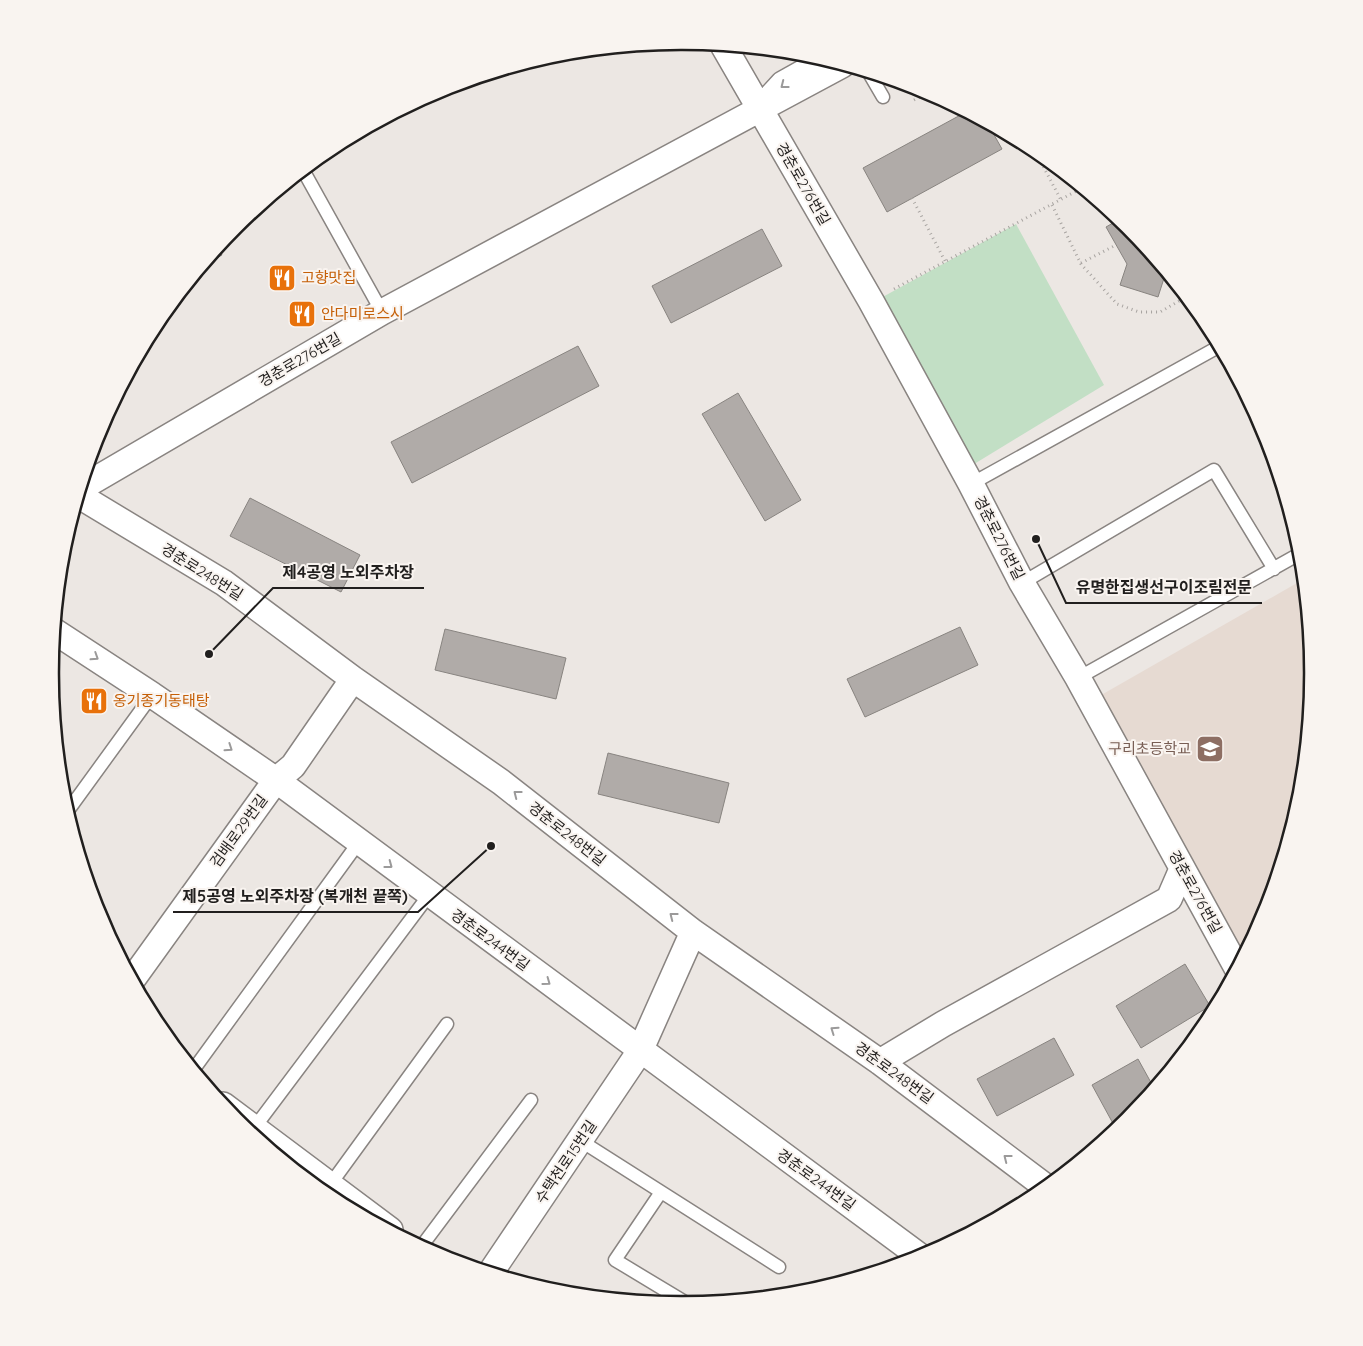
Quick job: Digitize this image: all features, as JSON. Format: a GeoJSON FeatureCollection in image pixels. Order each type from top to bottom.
{"type":"FeatureCollection","features":[{"type":"Feature","properties":{"kind":"street","name":"경춘로276번길"},"geometry":{"type":"LineString","coordinates":[[727,51],[871,301],[971,484],[1022,583],[1078,678],[1233,961]]}},
{"type":"Feature","properties":{"kind":"street","name":"경춘로276번길"},"geometry":{"type":"LineString","coordinates":[[760,109],[783,84],[817,65]]}},
{"type":"Feature","properties":{"kind":"street","name":"경춘로276번길"},"geometry":{"type":"LineString","coordinates":[[89,483],[382,312],[834,69]]}},
{"type":"Feature","properties":{"kind":"street","name":"경춘로248번길"},"geometry":{"type":"LineString","coordinates":[[84,499],[224,583],[353,679],[501,782],[693,932],[880,1062],[1039,1183]]}},
{"type":"Feature","properties":{"kind":"street","name":"경춘로244번길"},"geometry":{"type":"LineString","coordinates":[[60,638],[152,695],[276,780],[913,1251]]}},
{"type":"Feature","properties":{"kind":"street","name":"검배로29번길"},"geometry":{"type":"LineString","coordinates":[[136,974],[276,780],[293,766],[353,679]]}},
{"type":"Feature","properties":{"kind":"street"},"geometry":{"type":"LineString","coordinates":[[880,1062],[943,1024],[1169,899],[1182,869]]}},
{"type":"Feature","properties":{"kind":"street","name":"수택천로15번길"},"geometry":{"type":"LineString","coordinates":[[494,1267],[640,1051],[693,932]]}},
{"type":"Feature","properties":{"kind":"lane"},"geometry":{"type":"LineString","coordinates":[[874,81],[883,97]]}},
{"type":"Feature","properties":{"kind":"lane"},"geometry":{"type":"LineString","coordinates":[[307,175],[382,312]]}},
{"type":"Feature","properties":{"kind":"lane"},"geometry":{"type":"LineString","coordinates":[[971,484],[1214,350]]}},
{"type":"Feature","properties":{"kind":"lane"},"geometry":{"type":"LineString","coordinates":[[1022,583],[1214,470],[1274,569]]}},
{"type":"Feature","properties":{"kind":"lane"},"geometry":{"type":"LineString","coordinates":[[1078,678],[1294,557]]}},
{"type":"Feature","properties":{"kind":"lane"},"geometry":{"type":"LineString","coordinates":[[72,805],[152,695]]}},
{"type":"Feature","properties":{"kind":"lane"},"geometry":{"type":"LineString","coordinates":[[198,1065],[359,842]]}},
{"type":"Feature","properties":{"kind":"lane"},"geometry":{"type":"LineString","coordinates":[[255,1127],[429,895]]}},
{"type":"Feature","properties":{"kind":"lane"},"geometry":{"type":"LineString","coordinates":[[329,1187],[447,1024]]}},
{"type":"Feature","properties":{"kind":"lane"},"geometry":{"type":"LineString","coordinates":[[426,1241],[531,1100]]}},
{"type":"Feature","properties":{"kind":"lane"},"geometry":{"type":"LineString","coordinates":[[581,1141],[779,1268]]}},
{"type":"Feature","properties":{"kind":"lane"},"geometry":{"type":"LineString","coordinates":[[661,1192],[615,1260],[674,1296]]}},
{"type":"Feature","properties":{"kind":"path"},"geometry":{"type":"LineString","coordinates":[[914,100],[920,97]]}},
{"type":"Feature","properties":{"kind":"path"},"geometry":{"type":"LineString","coordinates":[[1042,165],[1060,200]]}},
{"type":"Feature","properties":{"kind":"path"},"geometry":{"type":"LineString","coordinates":[[871,301],[1076,191]]}},
{"type":"Feature","properties":{"kind":"path"},"geometry":{"type":"LineString","coordinates":[[912,198],[945,261]]}},
{"type":"Feature","properties":{"kind":"path"},"geometry":{"type":"LineString","coordinates":[[1052,204],[1081,264],[1117,304],[1139,312],[1160,312],[1180,300]]}},
{"type":"Feature","properties":{"kind":"path"},"geometry":{"type":"LineString","coordinates":[[1081,264],[1116,245]]}},
{"type":"Feature","properties":{"kind":"shaded area","name":"구리초등학교"},"geometry":{"type":"Polygon","coordinates":[[[1298,583],[1303,632],[1304,673],[1303,714],[1293,795],[1271,873],[1257,911],[1232,963],[1089,702],[1298,583]]]}},
{"type":"Feature","properties":{"kind":"green space"},"geometry":{"type":"Polygon","coordinates":[[[1016,224],[1104,385],[966,469],[868,305],[1016,224]]]}},
{"type":"Feature","properties":{"kind":"building"},"geometry":{"type":"Polygon","coordinates":[[[960,115],[993,133],[1002,149],[887,212],[863,168],[960,115]]]}},
{"type":"Feature","properties":{"kind":"building"},"geometry":{"type":"Polygon","coordinates":[[[1112,223],[1164,279],[1158,297],[1120,285],[1127,264],[1106,227],[1112,223]]]}},
{"type":"Feature","properties":{"kind":"building"},"geometry":{"type":"Polygon","coordinates":[[[762,229],[782,266],[671,323],[652,286],[762,229]]]}},
{"type":"Feature","properties":{"kind":"building"},"geometry":{"type":"Polygon","coordinates":[[[578,346],[599,386],[412,483],[391,442],[578,346]]]}},
{"type":"Feature","properties":{"kind":"building"},"geometry":{"type":"Polygon","coordinates":[[[738,393],[801,500],[765,521],[702,414],[738,393]]]}},
{"type":"Feature","properties":{"kind":"building"},"geometry":{"type":"Polygon","coordinates":[[[250,498],[360,555],[341,592],[230,536],[250,498]]]}},
{"type":"Feature","properties":{"kind":"building"},"geometry":{"type":"Polygon","coordinates":[[[960,627],[978,665],[865,717],[847,679],[960,627]]]}},
{"type":"Feature","properties":{"kind":"building"},"geometry":{"type":"Polygon","coordinates":[[[445,629],[566,658],[556,699],[435,670],[445,629]]]}},
{"type":"Feature","properties":{"kind":"building"},"geometry":{"type":"Polygon","coordinates":[[[608,753],[729,783],[719,823],[598,794],[608,753]]]}},
{"type":"Feature","properties":{"kind":"building"},"geometry":{"type":"Polygon","coordinates":[[[1185,964],[1209,1004],[1207,1008],[1141,1048],[1116,1006],[1185,964]]]}},
{"type":"Feature","properties":{"kind":"building"},"geometry":{"type":"Polygon","coordinates":[[[1054,1038],[1074,1075],[997,1116],[977,1079],[1054,1038]]]}},
{"type":"Feature","properties":{"kind":"building"},"geometry":{"type":"Polygon","coordinates":[[[1138,1059],[1151,1083],[1112,1123],[1092,1085],[1138,1059]]]}},
{"type":"Feature","properties":{"kind":"place","name":"고향맛집"},"geometry":{"type":"Point","coordinates":[282,278]}},
{"type":"Feature","properties":{"kind":"place","name":"안다미로스시"},"geometry":{"type":"Point","coordinates":[302,314]}},
{"type":"Feature","properties":{"kind":"place","name":"유명한집생선구이조림전문"},"geometry":{"type":"Point","coordinates":[1036,539]}},
{"type":"Feature","properties":{"kind":"place","name":"제4공영 노외주차장"},"geometry":{"type":"Point","coordinates":[209,654]}},
{"type":"Feature","properties":{"kind":"place","name":"옹기종기동태탕"},"geometry":{"type":"Point","coordinates":[94,701]}},
{"type":"Feature","properties":{"kind":"place","name":"구리초등학교"},"geometry":{"type":"Point","coordinates":[1210,749]}},
{"type":"Feature","properties":{"kind":"place","name":"제5공영 노외주차장 (복개천 끝쪽)"},"geometry":{"type":"Point","coordinates":[491,846]}}]}
